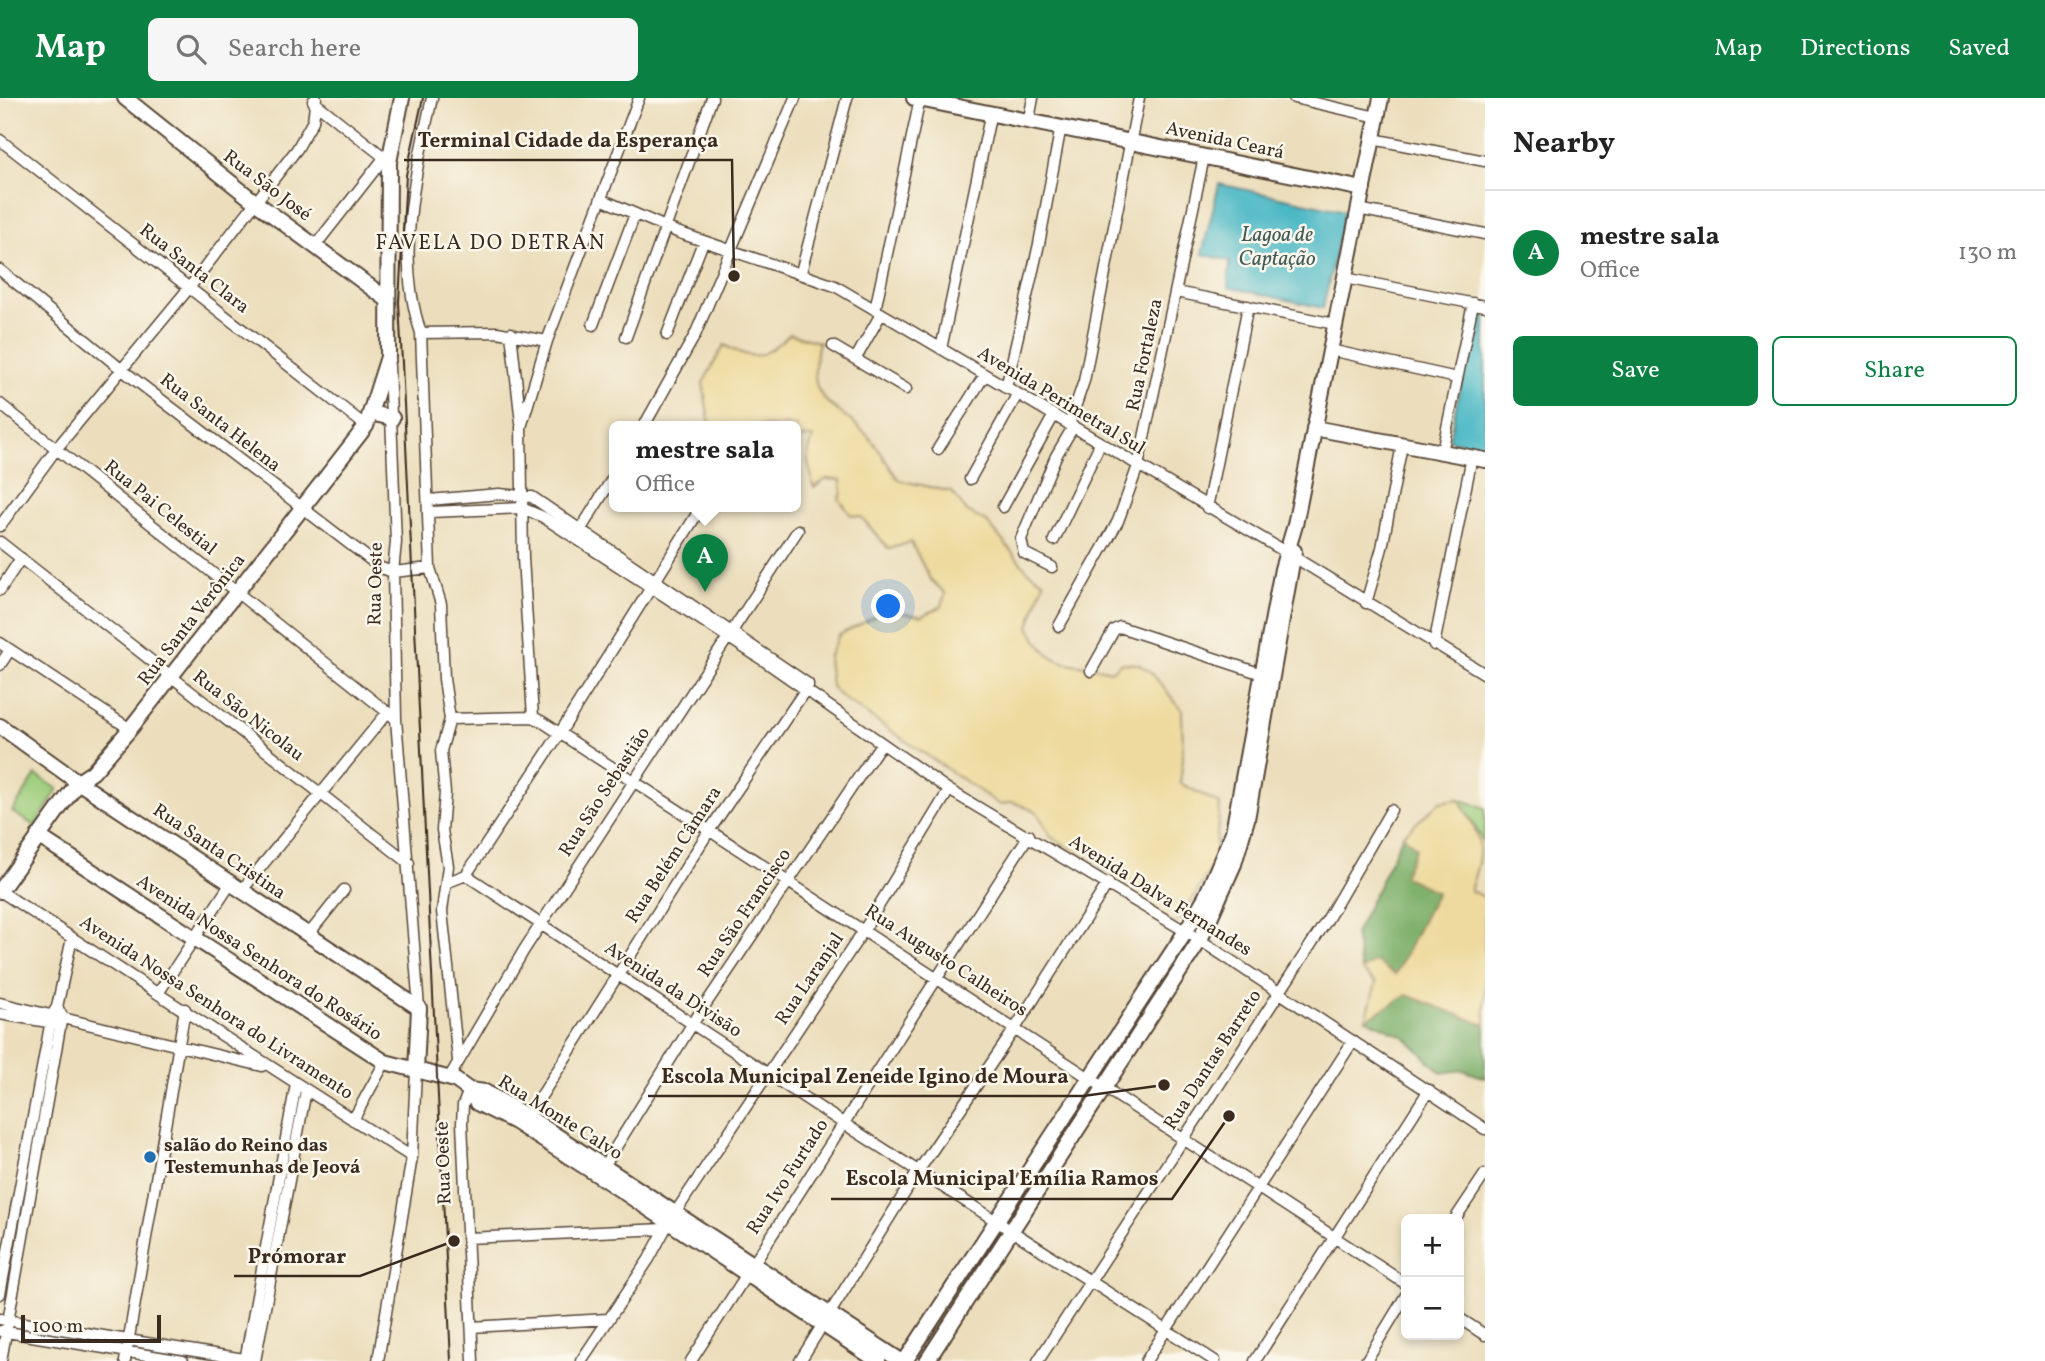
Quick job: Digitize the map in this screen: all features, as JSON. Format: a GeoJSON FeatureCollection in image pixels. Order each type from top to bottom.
{"type":"FeatureCollection","features":[{"type":"Feature","properties":{"kind":"main road","name":"Rua São José"},"geometry":{"type":"LineString","coordinates":[[125,98],[255,202],[388,300]]}},
{"type":"Feature","properties":{"kind":"main road","name":"Rua Oeste"},"geometry":{"type":"LineString","coordinates":[[388,357],[387,160],[402,98]]}},
{"type":"Feature","properties":{"kind":"main road"},"geometry":{"type":"LineString","coordinates":[[927,1361],[1106,1089],[1200,940],[1242,839],[1295,525],[1381,98]]}},
{"type":"Feature","properties":{"kind":"main road","name":"Avenida Ceará"},"geometry":{"type":"LineString","coordinates":[[917,99],[1363,188]]}},
{"type":"Feature","properties":{"kind":"main road","name":"Rua Santa Verônica"},"geometry":{"type":"LineString","coordinates":[[0,891],[78,782],[93,772],[171,679],[369,419],[388,357]]}},
{"type":"Feature","properties":{"kind":"main road"},"geometry":{"type":"LineString","coordinates":[[369,419],[392,418]]}},
{"type":"Feature","properties":{"kind":"main road"},"geometry":{"type":"LineString","coordinates":[[1314,428],[1478,459]]}},
{"type":"Feature","properties":{"kind":"main road"},"geometry":{"type":"LineString","coordinates":[[903,1361],[997,1222],[1206,896],[1229,844],[1269,677]]}},
{"type":"Feature","properties":{"kind":"main road","name":"Rua Santa Cristina"},"geometry":{"type":"LineString","coordinates":[[3,734],[419,1008]]}},
{"type":"Feature","properties":{"kind":"main road","name":"Avenida Nossa Senhora do Rosário"},"geometry":{"type":"LineString","coordinates":[[38,836],[385,1062],[449,1077],[469,1090]]}},
{"type":"Feature","properties":{"kind":"main road","name":"Rua Oeste"},"geometry":{"type":"LineString","coordinates":[[416,1071],[419,1008]]}},
{"type":"Feature","properties":{"kind":"main road","name":"Rua Monte Calvo"},"geometry":{"type":"LineString","coordinates":[[469,1090],[485,1092],[528,1117],[670,1222],[751,1269],[827,1320],[878,1361]]}},
{"type":"Feature","properties":{"kind":"main road","name":"Rua Monte Calvo"},"geometry":{"type":"LineString","coordinates":[[469,1090],[477,1103],[601,1171]]}},
{"type":"Feature","properties":{"kind":"main road","name":"Rua Monte Calvo"},"geometry":{"type":"LineString","coordinates":[[827,1320],[903,1361]]}},
{"type":"Feature","properties":{"kind":"street"},"geometry":{"type":"LineString","coordinates":[[432,98],[417,169],[407,253],[410,298],[421,333],[430,512],[430,568],[440,604],[443,668],[450,719],[440,758],[444,793],[442,830],[456,878]]}},
{"type":"Feature","properties":{"kind":"street"},"geometry":{"type":"LineString","coordinates":[[521,426],[547,341],[639,98]]}},
{"type":"Feature","properties":{"kind":"street"},"geometry":{"type":"LineString","coordinates":[[626,337],[712,98]]}},
{"type":"Feature","properties":{"kind":"street"},"geometry":{"type":"LineString","coordinates":[[647,421],[695,335],[795,98]]}},
{"type":"Feature","properties":{"kind":"street"},"geometry":{"type":"LineString","coordinates":[[801,272],[846,98]]}},
{"type":"Feature","properties":{"kind":"street"},"geometry":{"type":"LineString","coordinates":[[1029,120],[1033,98]]}},
{"type":"Feature","properties":{"kind":"street"},"geometry":{"type":"LineString","coordinates":[[1052,567],[1024,553],[1021,539],[1071,426],[1084,380],[1139,98]]}},
{"type":"Feature","properties":{"kind":"street"},"geometry":{"type":"LineString","coordinates":[[1294,98],[1377,117]]}},
{"type":"Feature","properties":{"kind":"street"},"geometry":{"type":"LineString","coordinates":[[856,358],[878,312],[917,99]]}},
{"type":"Feature","properties":{"kind":"street"},"geometry":{"type":"LineString","coordinates":[[0,526],[57,448],[189,288],[303,141],[313,121],[314,100]]}},
{"type":"Feature","properties":{"kind":"street"},"geometry":{"type":"LineString","coordinates":[[314,100],[387,160],[315,246]]}},
{"type":"Feature","properties":{"kind":"street"},"geometry":{"type":"LineString","coordinates":[[941,349],[991,112]]}},
{"type":"Feature","properties":{"kind":"street"},"geometry":{"type":"LineString","coordinates":[[1006,388],[1039,244],[1061,126]]}},
{"type":"Feature","properties":{"kind":"street"},"geometry":{"type":"LineString","coordinates":[[1373,139],[1485,161]]}},
{"type":"Feature","properties":{"kind":"street","name":"Rua Santa Clara"},"geometry":{"type":"LineString","coordinates":[[0,140],[189,288],[369,419]]}},
{"type":"Feature","properties":{"kind":"street","name":"Rua Fortaleza"},"geometry":{"type":"LineString","coordinates":[[1059,626],[1118,521],[1138,466],[1204,157]]}},
{"type":"Feature","properties":{"kind":"street","name":"Avenida Perimetral Sul"},"geometry":{"type":"LineString","coordinates":[[601,199],[665,228],[732,252],[801,272],[835,286],[1290,555],[1485,674]]}},
{"type":"Feature","properties":{"kind":"street"},"geometry":{"type":"LineString","coordinates":[[1358,209],[1485,234]]}},
{"type":"Feature","properties":{"kind":"street"},"geometry":{"type":"LineString","coordinates":[[593,325],[635,214]]}},
{"type":"Feature","properties":{"kind":"street"},"geometry":{"type":"LineString","coordinates":[[667,335],[703,242]]}},
{"type":"Feature","properties":{"kind":"street","name":"Rua Santa Helena"},"geometry":{"type":"LineString","coordinates":[[0,270],[121,369],[381,568],[393,572]]}},
{"type":"Feature","properties":{"kind":"street"},"geometry":{"type":"LineString","coordinates":[[1345,278],[1485,306]]}},
{"type":"Feature","properties":{"kind":"street"},"geometry":{"type":"LineString","coordinates":[[1176,292],[1335,324]]}},
{"type":"Feature","properties":{"kind":"street"},"geometry":{"type":"LineString","coordinates":[[1442,452],[1473,303]]}},
{"type":"Feature","properties":{"kind":"street"},"geometry":{"type":"LineString","coordinates":[[1207,508],[1248,306]]}},
{"type":"Feature","properties":{"kind":"street"},"geometry":{"type":"LineString","coordinates":[[421,333],[511,333],[547,341]]}},
{"type":"Feature","properties":{"kind":"street"},"geometry":{"type":"LineString","coordinates":[[511,333],[521,426],[521,494],[533,718]]}},
{"type":"Feature","properties":{"kind":"street"},"geometry":{"type":"LineString","coordinates":[[832,346],[906,389]]}},
{"type":"Feature","properties":{"kind":"street"},"geometry":{"type":"LineString","coordinates":[[1330,350],[1457,378]]}},
{"type":"Feature","properties":{"kind":"street","name":"Rua Oeste"},"geometry":{"type":"LineString","coordinates":[[388,357],[396,542],[393,572],[391,716],[410,863],[419,1008]]}},
{"type":"Feature","properties":{"kind":"street"},"geometry":{"type":"LineString","coordinates":[[938,449],[984,376]]}},
{"type":"Feature","properties":{"kind":"street"},"geometry":{"type":"LineString","coordinates":[[970,479],[1017,395]]}},
{"type":"Feature","properties":{"kind":"street","name":"Rua Pai Celestial"},"geometry":{"type":"LineString","coordinates":[[0,404],[391,716]]}},
{"type":"Feature","properties":{"kind":"street"},"geometry":{"type":"LineString","coordinates":[[1003,507],[1054,415]]}},
{"type":"Feature","properties":{"kind":"street"},"geometry":{"type":"LineString","coordinates":[[1054,540],[1100,444]]}},
{"type":"Feature","properties":{"kind":"street"},"geometry":{"type":"LineString","coordinates":[[1366,603],[1382,548],[1402,444]]}},
{"type":"Feature","properties":{"kind":"street"},"geometry":{"type":"LineString","coordinates":[[1434,645],[1478,459]]}},
{"type":"Feature","properties":{"kind":"street"},"geometry":{"type":"LineString","coordinates":[[577,534],[609,484]]}},
{"type":"Feature","properties":{"kind":"street"},"geometry":{"type":"LineString","coordinates":[[429,500],[521,494]]}},
{"type":"Feature","properties":{"kind":"street","name":"Avenida Dalva Fernandes"},"geometry":{"type":"LineString","coordinates":[[521,494],[542,502],[577,534],[807,688],[881,744],[949,790],[1029,835],[1186,931],[1485,1129]]}},
{"type":"Feature","properties":{"kind":"street","name":"Avenida Dalva Fernandes"},"geometry":{"type":"LineString","coordinates":[[430,512],[522,508],[577,534]]}},
{"type":"Feature","properties":{"kind":"street"},"geometry":{"type":"LineString","coordinates":[[458,1059],[442,911],[456,878],[560,733],[698,512]]}},
{"type":"Feature","properties":{"kind":"street","name":"Rua São Sebastião"},"geometry":{"type":"LineString","coordinates":[[449,1077],[540,925],[727,634],[798,530]]}},
{"type":"Feature","properties":{"kind":"street","name":"Rua São Nicolau"},"geometry":{"type":"LineString","coordinates":[[0,542],[171,679],[410,863]]}},
{"type":"Feature","properties":{"kind":"street"},"geometry":{"type":"LineString","coordinates":[[0,590],[21,558]]}},
{"type":"Feature","properties":{"kind":"street"},"geometry":{"type":"LineString","coordinates":[[393,572],[430,568]]}},
{"type":"Feature","properties":{"kind":"street"},"geometry":{"type":"LineString","coordinates":[[1091,671],[1114,630],[1120,627],[1269,677]]}},
{"type":"Feature","properties":{"kind":"street"},"geometry":{"type":"LineString","coordinates":[[0,643],[130,729]]}},
{"type":"Feature","properties":{"kind":"street"},"geometry":{"type":"LineString","coordinates":[[0,665],[10,650]]}},
{"type":"Feature","properties":{"kind":"street","name":"Rua Belém Câmara"},"geometry":{"type":"LineString","coordinates":[[528,1117],[709,831],[807,688]]}},
{"type":"Feature","properties":{"kind":"street"},"geometry":{"type":"LineString","coordinates":[[159,992],[194,939],[236,887],[391,716]]}},
{"type":"Feature","properties":{"kind":"street","name":"Rua Augusto Calheiros"},"geometry":{"type":"LineString","coordinates":[[450,719],[533,718],[560,733],[1016,1027],[1106,1089],[1401,1281]]}},
{"type":"Feature","properties":{"kind":"street","name":"Rua São Francisco"},"geometry":{"type":"LineString","coordinates":[[601,1171],[693,1023],[881,744]]}},
{"type":"Feature","properties":{"kind":"street","name":"Rua Laranjal"},"geometry":{"type":"LineString","coordinates":[[581,1361],[864,930],[949,790]]}},
{"type":"Feature","properties":{"kind":"street","name":"Rua Dantas Barreto"},"geometry":{"type":"LineString","coordinates":[[1038,1361],[1327,920],[1391,810]]}},
{"type":"Feature","properties":{"kind":"street","name":"Rua Ivo Furtado"},"geometry":{"type":"LineString","coordinates":[[691,1361],[1029,835]]}},
{"type":"Feature","properties":{"kind":"street","name":"Avenida da Divisão"},"geometry":{"type":"LineString","coordinates":[[456,878],[540,925],[1166,1332],[1215,1361]]}},
{"type":"Feature","properties":{"kind":"street"},"geometry":{"type":"LineString","coordinates":[[800,1361],[919,1170],[1016,1027],[1108,883]]}},
{"type":"Feature","properties":{"kind":"street"},"geometry":{"type":"LineString","coordinates":[[308,935],[344,890]]}},
{"type":"Feature","properties":{"kind":"street","name":"Avenida Nossa Senhora do Livramento"},"geometry":{"type":"LineString","coordinates":[[0,891],[185,1009],[269,1068],[412,1157]]}},
{"type":"Feature","properties":{"kind":"street"},"geometry":{"type":"LineString","coordinates":[[1,1361],[4,1319],[33,1183],[72,938]]}},
{"type":"Feature","properties":{"kind":"street"},"geometry":{"type":"LineString","coordinates":[[0,1003],[269,1068]]}},
{"type":"Feature","properties":{"kind":"street"},"geometry":{"type":"LineString","coordinates":[[127,1351],[185,1009]]}},
{"type":"Feature","properties":{"kind":"street"},"geometry":{"type":"LineString","coordinates":[[0,1014],[58,1018]]}},
{"type":"Feature","properties":{"kind":"street"},"geometry":{"type":"LineString","coordinates":[[0,1294],[21,1181],[58,1018]]}},
{"type":"Feature","properties":{"kind":"street"},"geometry":{"type":"LineString","coordinates":[[1146,1361],[1353,1041]]}},
{"type":"Feature","properties":{"kind":"street"},"geometry":{"type":"LineString","coordinates":[[354,1119],[385,1062]]}},
{"type":"Feature","properties":{"kind":"street"},"geometry":{"type":"LineString","coordinates":[[378,1361],[412,1157],[416,1071]]}},
{"type":"Feature","properties":{"kind":"street"},"geometry":{"type":"LineString","coordinates":[[252,1360],[296,1084]]}},
{"type":"Feature","properties":{"kind":"street"},"geometry":{"type":"LineString","coordinates":[[252,1360],[306,1090]]}},
{"type":"Feature","properties":{"kind":"street","name":"Rua Oeste"},"geometry":{"type":"LineString","coordinates":[[469,1090],[462,1110],[473,1361]]}},
{"type":"Feature","properties":{"kind":"street"},"geometry":{"type":"LineString","coordinates":[[1255,1361],[1429,1090]]}},
{"type":"Feature","properties":{"kind":"street"},"geometry":{"type":"LineString","coordinates":[[1458,1214],[1485,1174]]}},
{"type":"Feature","properties":{"kind":"street"},"geometry":{"type":"LineString","coordinates":[[21,1181],[33,1183]]}},
{"type":"Feature","properties":{"kind":"street"},"geometry":{"type":"LineString","coordinates":[[467,1238],[670,1222]]}},
{"type":"Feature","properties":{"kind":"street"},"geometry":{"type":"LineString","coordinates":[[1366,1361],[1401,1303]]}},
{"type":"Feature","properties":{"kind":"street"},"geometry":{"type":"LineString","coordinates":[[4,1319],[127,1351],[252,1360]]}},
{"type":"Feature","properties":{"kind":"street"},"geometry":{"type":"LineString","coordinates":[[471,1327],[608,1319]]}},
{"type":"Feature","properties":{"kind":"street"},"geometry":{"type":"LineString","coordinates":[[1464,1321],[1485,1335]]}},
{"type":"Feature","properties":{"kind":"street"},"geometry":{"type":"LineString","coordinates":[[3,1331],[183,1361]]}},
{"type":"Feature","properties":{"kind":"green space"},"geometry":{"type":"Polygon","coordinates":[[[36,775],[58,789],[35,826],[12,812],[36,775]]]}},
{"type":"Feature","properties":{"kind":"green space"},"geometry":{"type":"Polygon","coordinates":[[[1459,799],[1485,808],[1485,844],[1459,799]]]}},
{"type":"Feature","properties":{"kind":"green space"},"geometry":{"type":"Polygon","coordinates":[[[1403,835],[1416,847],[1437,892],[1395,975],[1375,962],[1361,970],[1355,934],[1403,835]]]}},
{"type":"Feature","properties":{"kind":"green space"},"geometry":{"type":"Polygon","coordinates":[[[1407,995],[1485,1025],[1485,1078],[1463,1070],[1441,1073],[1405,1037],[1366,1019],[1407,995]]]}},
{"type":"Feature","properties":{"kind":"sand"},"geometry":{"type":"Polygon","coordinates":[[[790,334],[819,342],[815,362],[818,389],[832,406],[872,440],[899,480],[952,492],[967,512],[987,522],[1027,570],[1044,582],[1029,627],[1047,652],[1063,662],[1111,671],[1121,663],[1138,664],[1151,672],[1182,710],[1183,760],[1180,783],[1220,804],[1214,863],[1182,917],[1175,924],[1122,891],[1099,865],[1051,837],[1037,812],[1013,802],[1000,805],[840,696],[831,686],[828,658],[839,635],[886,611],[922,616],[942,606],[945,593],[930,579],[911,542],[889,549],[861,517],[851,515],[839,499],[842,493],[841,480],[826,479],[814,488],[807,458],[813,437],[801,438],[801,421],[709,421],[703,383],[724,345],[752,355],[759,355],[790,334]]]}},
{"type":"Feature","properties":{"kind":"sand"},"geometry":{"type":"Polygon","coordinates":[[[1459,799],[1473,825],[1479,844],[1478,863],[1470,891],[1485,897],[1485,1025],[1407,995],[1366,1019],[1376,983],[1361,970],[1375,961],[1395,975],[1437,892],[1403,876],[1416,848],[1403,835],[1440,802],[1459,799]]]}},
{"type":"Feature","properties":{"kind":"water","name":"Lagoa de Captação"},"geometry":{"type":"Polygon","coordinates":[[[1219,184],[1345,211],[1323,308],[1228,287],[1230,261],[1202,254],[1219,184]]]}},
{"type":"Feature","properties":{"kind":"water"},"geometry":{"type":"Polygon","coordinates":[[[1476,310],[1485,312],[1485,447],[1449,440],[1476,310]]]}},
{"type":"Feature","properties":{"kind":"tram line"},"geometry":{"type":"LineString","coordinates":[[423,98],[406,175],[399,302],[451,1361]]}},
{"type":"Feature","properties":{"kind":"place","name":"Terminal Cidade da Esperança"},"geometry":{"type":"Point","coordinates":[734,276]}},
{"type":"Feature","properties":{"kind":"place","name":"mestre sala"},"geometry":{"type":"Point","coordinates":[705,592]}},
{"type":"Feature","properties":{"kind":"place","name":"Escola Municipal Zeneide Igino de Moura"},"geometry":{"type":"Point","coordinates":[1164,1085]}},
{"type":"Feature","properties":{"kind":"place","name":"Escola Municipal Emília Ramos"},"geometry":{"type":"Point","coordinates":[1229,1116]}},
{"type":"Feature","properties":{"kind":"place","name":"salão do Reino das Testemunhas de Jeová"},"geometry":{"type":"Point","coordinates":[150,1157]}},
{"type":"Feature","properties":{"kind":"place","name":"Prómorar"},"geometry":{"type":"Point","coordinates":[454,1241]}},
{"type":"Feature","properties":{"kind":"district","name":"FAVELA DO DETRAN"},"geometry":{"type":"Point","coordinates":[491,243]}}]}
